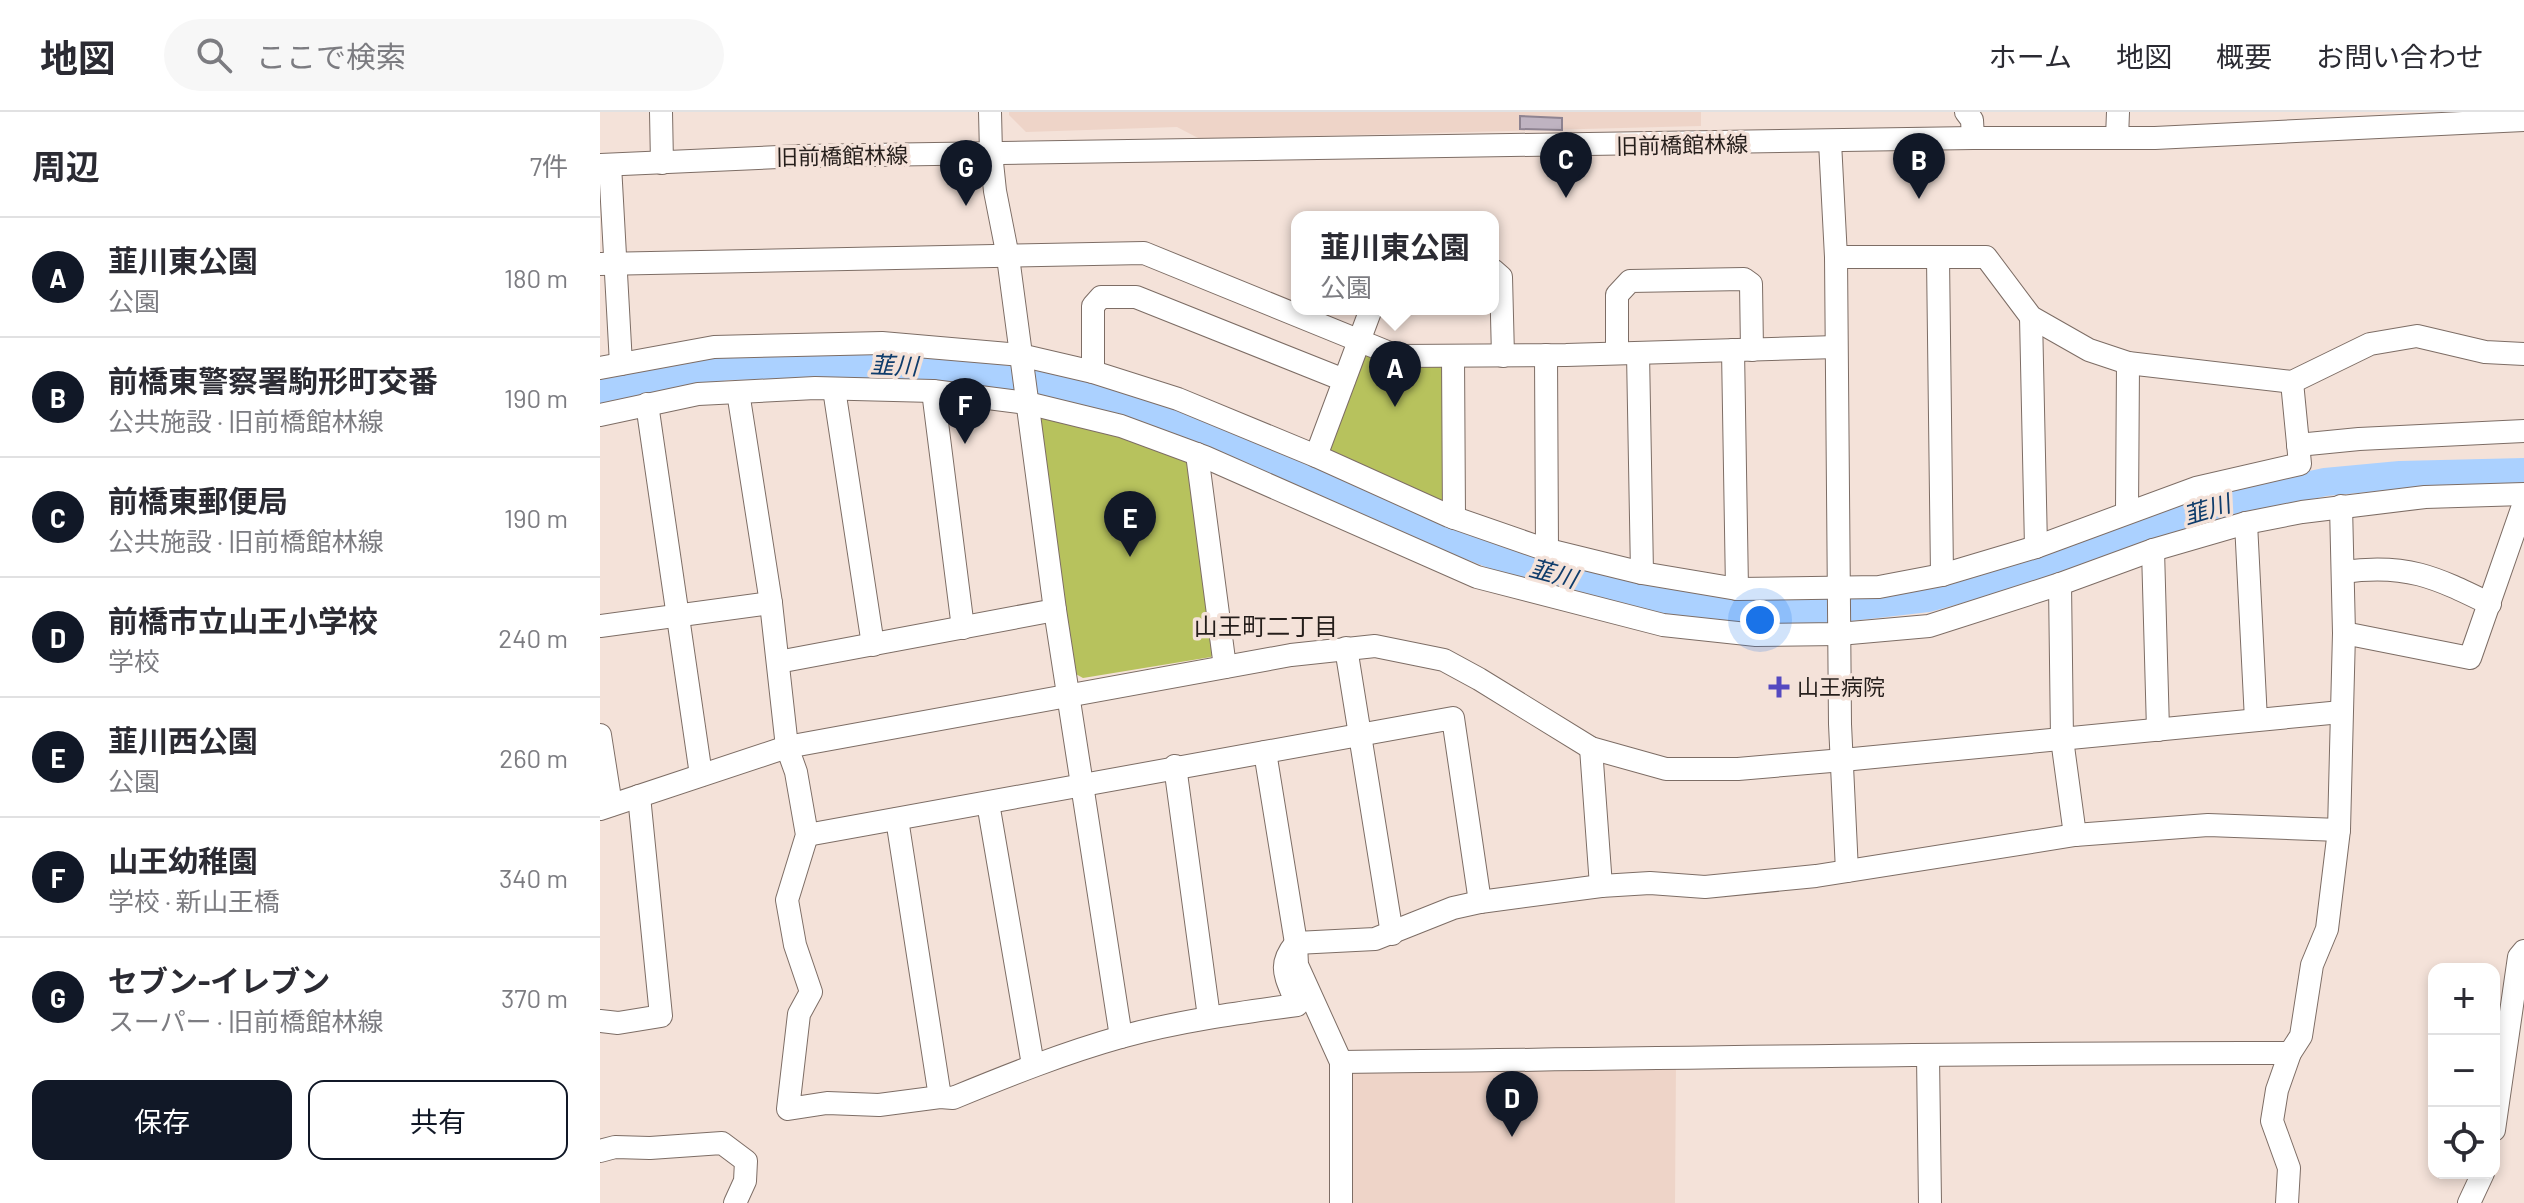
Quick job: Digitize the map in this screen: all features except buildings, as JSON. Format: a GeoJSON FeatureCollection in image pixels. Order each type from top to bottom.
{"type":"FeatureCollection","features":[{"type":"Feature","properties":{"kind":"street"},"geometry":{"type":"LineString","coordinates":[[661,112],[662,163]]}},
{"type":"Feature","properties":{"kind":"street"},"geometry":{"type":"LineString","coordinates":[[990,112],[991,153],[1008,257],[1055,610],[1121,1037]]}},
{"type":"Feature","properties":{"kind":"street"},"geometry":{"type":"LineString","coordinates":[[1966,112],[1972,120],[1973,138]]}},
{"type":"Feature","properties":{"kind":"street"},"geometry":{"type":"LineString","coordinates":[[2117,138],[2118,112]]}},
{"type":"Feature","properties":{"kind":"street","name":"旧前橋館林線"},"geometry":{"type":"LineString","coordinates":[[605,165],[801,156],[2117,138],[2332,121],[2524,120]]}},
{"type":"Feature","properties":{"kind":"street"},"geometry":{"type":"LineString","coordinates":[[1830,142],[1836,257],[1838,589],[1847,871]]}},
{"type":"Feature","properties":{"kind":"street"},"geometry":{"type":"LineString","coordinates":[[605,165],[610,366],[714,347],[882,343],[1093,372],[1178,399],[1454,518],[1547,550],[1642,573],[1737,589],[1879,587],[1942,575],[2036,547],[2196,488],[2300,464],[2292,382]]}},
{"type":"Feature","properties":{"kind":"street"},"geometry":{"type":"LineString","coordinates":[[608,264],[1144,253],[1291,313]]}},
{"type":"Feature","properties":{"kind":"street"},"geometry":{"type":"LineString","coordinates":[[1836,257],[1986,257],[2031,317],[2089,350],[2128,363],[2292,382],[2370,344],[2417,336],[2485,352],[2524,354]]}},
{"type":"Feature","properties":{"kind":"street"},"geometry":{"type":"LineString","coordinates":[[1938,258],[1942,575]]}},
{"type":"Feature","properties":{"kind":"street"},"geometry":{"type":"LineString","coordinates":[[1499,275],[1503,356]]}},
{"type":"Feature","properties":{"kind":"street"},"geometry":{"type":"LineString","coordinates":[[1642,573],[1628,353],[1617,295],[1630,281],[1744,279],[1751,284],[1743,350],[1737,589]]}},
{"type":"Feature","properties":{"kind":"street"},"geometry":{"type":"LineString","coordinates":[[1093,372],[1093,306],[1101,297],[1136,297],[1344,380]]}},
{"type":"Feature","properties":{"kind":"street"},"geometry":{"type":"LineString","coordinates":[[1295,315],[1397,356],[1836,347]]}},
{"type":"Feature","properties":{"kind":"street"},"geometry":{"type":"LineString","coordinates":[[1316,456],[1369,315]]}},
{"type":"Feature","properties":{"kind":"street"},"geometry":{"type":"LineString","coordinates":[[2031,317],[2036,547]]}},
{"type":"Feature","properties":{"kind":"street"},"geometry":{"type":"LineString","coordinates":[[1546,355],[1547,550]]}},
{"type":"Feature","properties":{"kind":"street"},"geometry":{"type":"LineString","coordinates":[[1453,356],[1454,518]]}},
{"type":"Feature","properties":{"kind":"street"},"geometry":{"type":"LineString","coordinates":[[2127,512],[2128,363]]}},
{"type":"Feature","properties":{"kind":"street"},"geometry":{"type":"LineString","coordinates":[[834,389],[873,645]]}},
{"type":"Feature","properties":{"kind":"street"},"geometry":{"type":"LineString","coordinates":[[600,415],[698,394],[738,392],[834,389],[1026,397],[1121,426],[1197,454],[1477,577],[1663,625],[1756,635],[1929,626],[2153,550],[2246,523],[2341,506],[2425,497],[2524,494]]}},
{"type":"Feature","properties":{"kind":"street"},"geometry":{"type":"LineString","coordinates":[[933,391],[963,628]]}},
{"type":"Feature","properties":{"kind":"street"},"geometry":{"type":"LineString","coordinates":[[738,392],[771,603],[787,747],[796,772],[807,835],[787,900],[795,945],[811,992],[799,1014],[788,1109],[827,1103],[879,1105],[953,1098],[1033,1065],[1121,1037],[1209,1017],[1297,1005],[1283,967],[1285,956],[1296,943],[1375,939],[1453,908],[1480,902],[1601,886],[1650,883],[1705,887],[1847,871],[2075,835],[2208,825],[2339,830]]}},
{"type":"Feature","properties":{"kind":"street"},"geometry":{"type":"LineString","coordinates":[[647,404],[701,775]]}},
{"type":"Feature","properties":{"kind":"street"},"geometry":{"type":"LineString","coordinates":[[2298,445],[2524,431]]}},
{"type":"Feature","properties":{"kind":"street"},"geometry":{"type":"LineString","coordinates":[[1197,454],[1225,667]]}},
{"type":"Feature","properties":{"kind":"street"},"geometry":{"type":"LineString","coordinates":[[2344,633],[2470,658],[2524,503]]}},
{"type":"Feature","properties":{"kind":"street"},"geometry":{"type":"LineString","coordinates":[[2287,1203],[2289,1168],[2272,1121],[2277,1090],[2290,1053],[2301,1036],[2312,965],[2327,929],[2339,830],[2344,633],[2341,506]]}},
{"type":"Feature","properties":{"kind":"street"},"geometry":{"type":"LineString","coordinates":[[2246,523],[2256,720]]}},
{"type":"Feature","properties":{"kind":"street"},"geometry":{"type":"LineString","coordinates":[[2153,550],[2158,730]]}},
{"type":"Feature","properties":{"kind":"street"},"geometry":{"type":"LineString","coordinates":[[2343,572],[2368,568],[2437,578],[2490,604]]}},
{"type":"Feature","properties":{"kind":"street"},"geometry":{"type":"LineString","coordinates":[[2060,584],[2062,739],[2075,835]]}},
{"type":"Feature","properties":{"kind":"street"},"geometry":{"type":"LineString","coordinates":[[600,626],[771,603]]}},
{"type":"Feature","properties":{"kind":"street"},"geometry":{"type":"LineString","coordinates":[[778,662],[1055,610]]}},
{"type":"Feature","properties":{"kind":"street"},"geometry":{"type":"LineString","coordinates":[[600,735],[605,807],[787,747],[1225,667],[1346,648],[1384,647],[1444,660],[1591,748],[1666,769],[1738,769],[2341,712]]}},
{"type":"Feature","properties":{"kind":"street"},"geometry":{"type":"LineString","coordinates":[[1346,648],[1392,934]]}},
{"type":"Feature","properties":{"kind":"street"},"geometry":{"type":"LineString","coordinates":[[807,835],[1453,718],[1480,902]]}},
{"type":"Feature","properties":{"kind":"street"},"geometry":{"type":"LineString","coordinates":[[1591,748],[1601,886]]}},
{"type":"Feature","properties":{"kind":"street"},"geometry":{"type":"LineString","coordinates":[[1265,752],[1297,965],[1341,1062],[1341,1203]]}},
{"type":"Feature","properties":{"kind":"street"},"geometry":{"type":"LineString","coordinates":[[1175,766],[1209,1017]]}},
{"type":"Feature","properties":{"kind":"street"},"geometry":{"type":"LineString","coordinates":[[600,1021],[618,1023],[661,1016],[639,796]]}},
{"type":"Feature","properties":{"kind":"street"},"geometry":{"type":"LineString","coordinates":[[988,803],[1033,1065]]}},
{"type":"Feature","properties":{"kind":"street"},"geometry":{"type":"LineString","coordinates":[[897,819],[940,1097]]}},
{"type":"Feature","properties":{"kind":"street"},"geometry":{"type":"LineString","coordinates":[[2497,1107],[2519,957],[2524,951]]}},
{"type":"Feature","properties":{"kind":"street"},"geometry":{"type":"LineString","coordinates":[[1341,1062],[2062,1052],[2290,1053]]}},
{"type":"Feature","properties":{"kind":"street"},"geometry":{"type":"LineString","coordinates":[[1928,1056],[1930,1203]]}},
{"type":"Feature","properties":{"kind":"street"},"geometry":{"type":"LineString","coordinates":[[600,1151],[615,1147],[722,1143],[746,1161],[745,1181],[735,1203]]}},
{"type":"Feature","properties":{"kind":"street"},"geometry":{"type":"LineString","coordinates":[[2469,1203],[2480,1179]]}},
{"type":"Feature","properties":{"kind":"shaded area"},"geometry":{"type":"Polygon","coordinates":[[[1009,112],[1701,112],[1701,126],[1200,139],[1177,127],[1026,132],[1009,112]]]}},
{"type":"Feature","properties":{"kind":"shaded area"},"geometry":{"type":"Polygon","coordinates":[[[1676,1065],[1675,1203],[1349,1203],[1352,1068],[1676,1065]]]}},
{"type":"Feature","properties":{"kind":"green space"},"geometry":{"type":"Polygon","coordinates":[[[1363,354],[1440,361],[1448,369],[1448,500],[1439,504],[1330,455],[1326,446],[1363,354]]]}},
{"type":"Feature","properties":{"kind":"green space"},"geometry":{"type":"Polygon","coordinates":[[[1045,414],[1182,456],[1187,461],[1217,647],[1211,657],[1083,678],[1074,673],[1038,421],[1045,414]]]}},
{"type":"Feature","properties":{"kind":"waterway","name":"韮川"},"geometry":{"type":"LineString","coordinates":[[600,394],[673,373],[729,366],[849,364],[931,368],[1074,390],[1182,424],[1368,506],[1519,565],[1643,598],[1713,610],[1753,613],[1807,612],[1928,598],[2037,568],[2136,530],[2228,503],[2325,482],[2400,475],[2524,472]]}},
{"type":"Feature","properties":{"kind":"place","name":"前橋東郵便局"},"geometry":{"type":"Point","coordinates":[1566,198]}},
{"type":"Feature","properties":{"kind":"place","name":"前橋東警察署駒形町交番"},"geometry":{"type":"Point","coordinates":[1919,199]}},
{"type":"Feature","properties":{"kind":"place","name":"セブン-イレブン"},"geometry":{"type":"Point","coordinates":[966,206]}},
{"type":"Feature","properties":{"kind":"place","name":"韮川東公園"},"geometry":{"type":"Point","coordinates":[1395,407]}},
{"type":"Feature","properties":{"kind":"place","name":"山王幼稚園"},"geometry":{"type":"Point","coordinates":[965,444]}},
{"type":"Feature","properties":{"kind":"place","name":"韮川西公園"},"geometry":{"type":"Point","coordinates":[1130,557]}},
{"type":"Feature","properties":{"kind":"place","name":"山王病院"},"geometry":{"type":"Point","coordinates":[1779,687]}},
{"type":"Feature","properties":{"kind":"place","name":"前橋市立山王小学校"},"geometry":{"type":"Point","coordinates":[1512,1137]}},
{"type":"Feature","properties":{"kind":"district","name":"山王町二丁目"},"geometry":{"type":"Point","coordinates":[1266,627]}}]}
